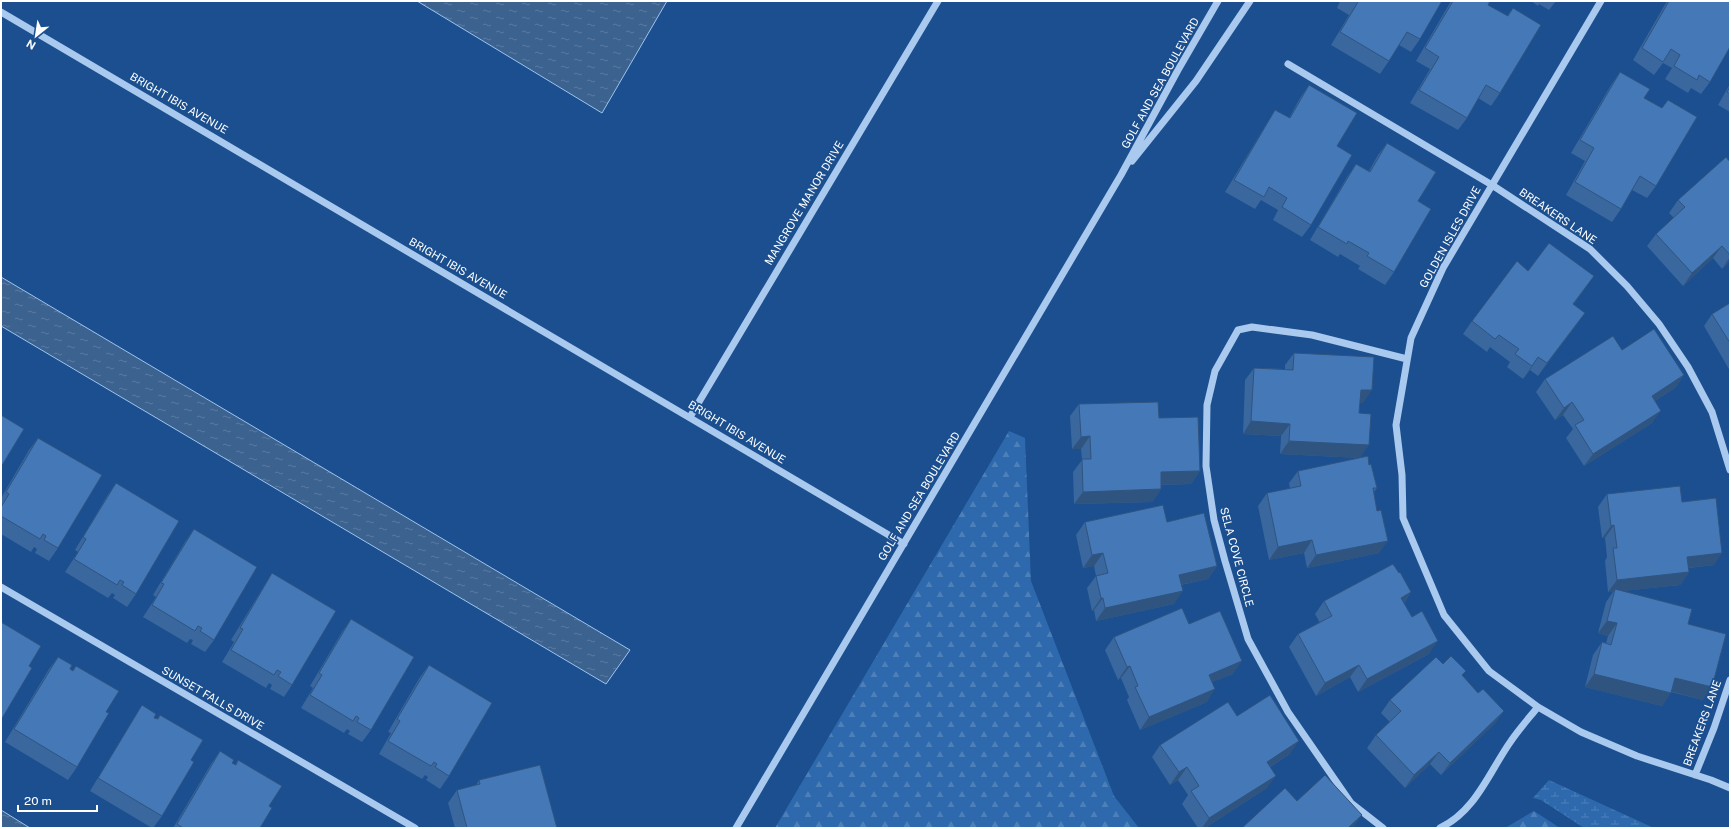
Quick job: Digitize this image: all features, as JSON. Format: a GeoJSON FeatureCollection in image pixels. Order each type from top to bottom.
{"type":"FeatureCollection","features":[{"type":"Feature","properties":{"kind":"street","name":"MANGROVE MANOR DRIVE"},"geometry":{"type":"LineString","coordinates":[[690,417],[938,1]]}},
{"type":"Feature","properties":{"kind":"street","name":"GOLF AND SEA BOULEVARD"},"geometry":{"type":"LineString","coordinates":[[736,828],[1121,175],[1178,70],[1218,1]]}},
{"type":"Feature","properties":{"kind":"street","name":"GOLF AND SEA BOULEVARD"},"geometry":{"type":"LineString","coordinates":[[1121,175],[1196,81],[1250,1]]}},
{"type":"Feature","properties":{"kind":"street","name":"GOLDEN ISLES DRIVE"},"geometry":{"type":"LineString","coordinates":[[1601,1],[1443,268],[1411,338],[1396,425],[1402,475],[1404,518],[1444,615],[1489,671],[1538,707],[1581,732],[1637,756],[1730,788]]}},
{"type":"Feature","properties":{"kind":"street","name":"BRIGHT IBIS AVENUE"},"geometry":{"type":"LineString","coordinates":[[1,12],[904,544]]}},
{"type":"Feature","properties":{"kind":"street","name":"BREAKERS LANE"},"geometry":{"type":"LineString","coordinates":[[1288,64],[1492,185],[1590,249],[1627,286],[1659,324],[1688,367],[1712,412],[1730,470]]}},
{"type":"Feature","properties":{"kind":"street","name":"SELA COVE CIRCLE"},"geometry":{"type":"LineString","coordinates":[[1382,828],[1351,803],[1288,712],[1248,640],[1214,520],[1206,466],[1207,405],[1215,371],[1238,330],[1252,327],[1312,335],[1407,359]]}},
{"type":"Feature","properties":{"kind":"street","name":"SUNSET FALLS DRIVE"},"geometry":{"type":"LineString","coordinates":[[1,586],[415,828]]}},
{"type":"Feature","properties":{"kind":"street","name":"BREAKERS LANE"},"geometry":{"type":"LineString","coordinates":[[1695,775],[1714,728],[1730,680]]}},
{"type":"Feature","properties":{"kind":"street"},"geometry":{"type":"LineString","coordinates":[[1440,828],[1452,823],[1482,790],[1510,741],[1538,707]]}},
{"type":"Feature","properties":{"kind":"green space"},"geometry":{"type":"Polygon","coordinates":[[[1009,431],[1025,438],[1031,581],[1114,796],[1139,828],[775,828],[1009,431]]]}},
{"type":"Feature","properties":{"kind":"green space"},"geometry":{"type":"Polygon","coordinates":[[[1549,780],[1654,828],[1584,828],[1541,800],[1533,798],[1549,780]]]}},
{"type":"Feature","properties":{"kind":"green space"},"geometry":{"type":"Polygon","coordinates":[[[1534,811],[1560,828],[1505,828],[1534,811]]]}},
{"type":"Feature","properties":{"kind":"water"},"geometry":{"type":"Polygon","coordinates":[[[417,1],[667,1],[602,113],[417,1]]]}},
{"type":"Feature","properties":{"kind":"water"},"geometry":{"type":"Polygon","coordinates":[[[1,277],[630,650],[606,684],[1,326],[1,277]]]}},
{"type":"Feature","properties":{"kind":"water"},"geometry":{"type":"Polygon","coordinates":[[[1,810],[30,828],[1,828],[1,810]]]}},
{"type":"Feature","properties":{"kind":"building"},"geometry":{"type":"Polygon","coordinates":[[[1356,1],[1442,1],[1420,39],[1407,32],[1389,61],[1340,32],[1358,2],[1356,1]]]}},
{"type":"Feature","properties":{"kind":"building"},"geometry":{"type":"Polygon","coordinates":[[[1453,1],[1490,1],[1488,5],[1508,16],[1513,8],[1541,25],[1500,93],[1486,85],[1467,118],[1419,90],[1439,57],[1425,48],[1453,1]]]}},
{"type":"Feature","properties":{"kind":"building"},"geometry":{"type":"Polygon","coordinates":[[[1669,1],[1730,1],[1730,47],[1710,82],[1699,75],[1697,80],[1674,66],[1680,55],[1671,49],[1663,62],[1642,48],[1669,1]]]}},
{"type":"Feature","properties":{"kind":"building"},"geometry":{"type":"Polygon","coordinates":[[[1620,72],[1650,89],[1644,98],[1662,108],[1668,100],[1697,117],[1656,186],[1640,176],[1621,209],[1575,182],[1594,148],[1580,140],[1620,72]]]}},
{"type":"Feature","properties":{"kind":"building"},"geometry":{"type":"Polygon","coordinates":[[[1309,85],[1357,113],[1337,146],[1352,155],[1311,225],[1282,207],[1287,198],[1269,187],[1264,197],[1234,180],[1275,110],[1290,118],[1309,85]]]}},
{"type":"Feature","properties":{"kind":"building"},"geometry":{"type":"Polygon","coordinates":[[[1730,87],[1730,94],[1727,92],[1730,87]]]}},
{"type":"Feature","properties":{"kind":"building"},"geometry":{"type":"Polygon","coordinates":[[[1387,143],[1436,172],[1418,201],[1431,209],[1394,272],[1367,256],[1369,253],[1348,241],[1347,244],[1318,227],[1356,164],[1370,172],[1387,143]]]}},
{"type":"Feature","properties":{"kind":"building"},"geometry":{"type":"Polygon","coordinates":[[[1726,157],[1730,162],[1730,255],[1722,246],[1692,273],[1656,234],[1685,207],[1678,200],[1726,157]]]}},
{"type":"Feature","properties":{"kind":"building"},"geometry":{"type":"Polygon","coordinates":[[[1549,243],[1594,276],[1573,304],[1585,313],[1547,363],[1538,357],[1532,366],[1515,354],[1519,349],[1499,335],[1495,339],[1472,321],[1517,261],[1528,271],[1549,243]]]}},
{"type":"Feature","properties":{"kind":"building"},"geometry":{"type":"Polygon","coordinates":[[[1730,303],[1730,343],[1712,314],[1730,303]]]}},
{"type":"Feature","properties":{"kind":"building"},"geometry":{"type":"Polygon","coordinates":[[[1654,329],[1684,375],[1652,396],[1661,411],[1593,454],[1575,425],[1584,420],[1572,402],[1564,408],[1545,379],[1613,336],[1622,350],[1654,329]]]}},
{"type":"Feature","properties":{"kind":"building"},"geometry":{"type":"Polygon","coordinates":[[[1294,353],[1374,357],[1372,390],[1361,390],[1359,413],[1371,414],[1369,445],[1289,441],[1290,424],[1251,421],[1254,368],[1293,370],[1294,353]]]}},
{"type":"Feature","properties":{"kind":"building"},"geometry":{"type":"Polygon","coordinates":[[[1158,402],[1159,418],[1198,417],[1200,471],[1161,472],[1161,489],[1083,492],[1082,459],[1091,459],[1090,436],[1081,437],[1079,404],[1158,402]]]}},
{"type":"Feature","properties":{"kind":"building"},"geometry":{"type":"Polygon","coordinates":[[[1,415],[24,429],[1,467],[1,415]]]}},
{"type":"Feature","properties":{"kind":"building"},"geometry":{"type":"Polygon","coordinates":[[[38,438],[102,475],[58,548],[44,540],[46,536],[43,534],[40,539],[1,516],[1,507],[9,494],[6,492],[38,438]]]}},
{"type":"Feature","properties":{"kind":"building"},"geometry":{"type":"Polygon","coordinates":[[[1368,456],[1369,465],[1371,464],[1377,488],[1373,488],[1377,511],[1381,510],[1388,541],[1316,555],[1312,540],[1278,547],[1267,493],[1301,486],[1298,471],[1368,456]]]}},
{"type":"Feature","properties":{"kind":"building"},"geometry":{"type":"Polygon","coordinates":[[[116,483],[179,521],[136,594],[122,585],[124,582],[120,580],[117,585],[74,559],[86,539],[83,537],[116,483]]]}},
{"type":"Feature","properties":{"kind":"building"},"geometry":{"type":"Polygon","coordinates":[[[1680,486],[1682,502],[1716,498],[1722,553],[1687,557],[1689,572],[1617,580],[1613,548],[1617,548],[1614,525],[1611,526],[1607,494],[1680,486]]]}},
{"type":"Feature","properties":{"kind":"building"},"geometry":{"type":"Polygon","coordinates":[[[1163,505],[1167,522],[1204,513],[1217,566],[1179,575],[1183,591],[1105,608],[1096,576],[1108,573],[1103,553],[1092,555],[1085,522],[1163,505]]]}},
{"type":"Feature","properties":{"kind":"building"},"geometry":{"type":"Polygon","coordinates":[[[194,529],[257,567],[214,640],[200,631],[202,628],[198,626],[195,631],[152,605],[164,584],[161,583],[194,529]]]}},
{"type":"Feature","properties":{"kind":"building"},"geometry":{"type":"Polygon","coordinates":[[[1393,564],[1399,573],[1400,572],[1411,592],[1401,598],[1412,617],[1422,611],[1438,641],[1367,679],[1359,665],[1325,683],[1298,634],[1332,616],[1324,601],[1393,564]]]}},
{"type":"Feature","properties":{"kind":"building"},"geometry":{"type":"Polygon","coordinates":[[[272,573],[336,611],[292,685],[278,676],[281,672],[277,670],[274,675],[231,650],[243,629],[240,628],[272,573]]]}},
{"type":"Feature","properties":{"kind":"building"},"geometry":{"type":"Polygon","coordinates":[[[1615,589],[1692,609],[1688,624],[1726,634],[1712,687],[1675,678],[1671,693],[1594,674],[1602,642],[1611,645],[1617,623],[1607,621],[1615,589]]]}},
{"type":"Feature","properties":{"kind":"building"},"geometry":{"type":"Polygon","coordinates":[[[1182,608],[1189,624],[1220,611],[1242,661],[1209,675],[1215,689],[1149,717],[1135,687],[1138,686],[1130,666],[1127,667],[1114,637],[1182,608]]]}},
{"type":"Feature","properties":{"kind":"building"},"geometry":{"type":"Polygon","coordinates":[[[351,619],[414,657],[371,730],[357,722],[359,718],[356,716],[353,721],[310,695],[322,675],[319,673],[351,619]]]}},
{"type":"Feature","properties":{"kind":"building"},"geometry":{"type":"Polygon","coordinates":[[[1,622],[41,646],[29,666],[32,668],[1,720],[1,622]]]}},
{"type":"Feature","properties":{"kind":"building"},"geometry":{"type":"Polygon","coordinates":[[[1451,656],[1466,671],[1462,675],[1478,693],[1483,689],[1504,711],[1450,763],[1439,752],[1414,775],[1376,735],[1401,711],[1390,700],[1436,657],[1443,664],[1451,656]]]}},
{"type":"Feature","properties":{"kind":"building"},"geometry":{"type":"Polygon","coordinates":[[[58,657],[72,665],[70,669],[73,671],[76,666],[119,691],[106,712],[109,713],[77,767],[14,729],[58,657]]]}},
{"type":"Feature","properties":{"kind":"building"},"geometry":{"type":"Polygon","coordinates":[[[429,665],[492,703],[449,776],[435,767],[437,764],[434,762],[431,766],[388,741],[400,721],[397,719],[429,665]]]}},
{"type":"Feature","properties":{"kind":"building"},"geometry":{"type":"Polygon","coordinates":[[[1270,695],[1299,741],[1267,762],[1276,776],[1209,818],[1191,791],[1199,786],[1187,767],[1179,772],[1160,745],[1228,702],[1237,716],[1270,695]]]}},
{"type":"Feature","properties":{"kind":"building"},"geometry":{"type":"Polygon","coordinates":[[[142,705],[156,714],[154,718],[158,719],[160,715],[203,740],[191,760],[194,762],[162,816],[98,778],[142,705]]]}},
{"type":"Feature","properties":{"kind":"building"},"geometry":{"type":"Polygon","coordinates":[[[220,751],[234,760],[232,763],[236,765],[238,760],[282,786],[269,806],[272,808],[260,828],[183,828],[177,824],[220,751]]]}},
{"type":"Feature","properties":{"kind":"building"},"geometry":{"type":"Polygon","coordinates":[[[540,765],[557,828],[467,828],[457,790],[480,784],[479,780],[540,765]]]}},
{"type":"Feature","properties":{"kind":"building"},"geometry":{"type":"Polygon","coordinates":[[[1325,775],[1362,815],[1348,828],[1242,828],[1285,788],[1297,801],[1325,775]]]}}]}
